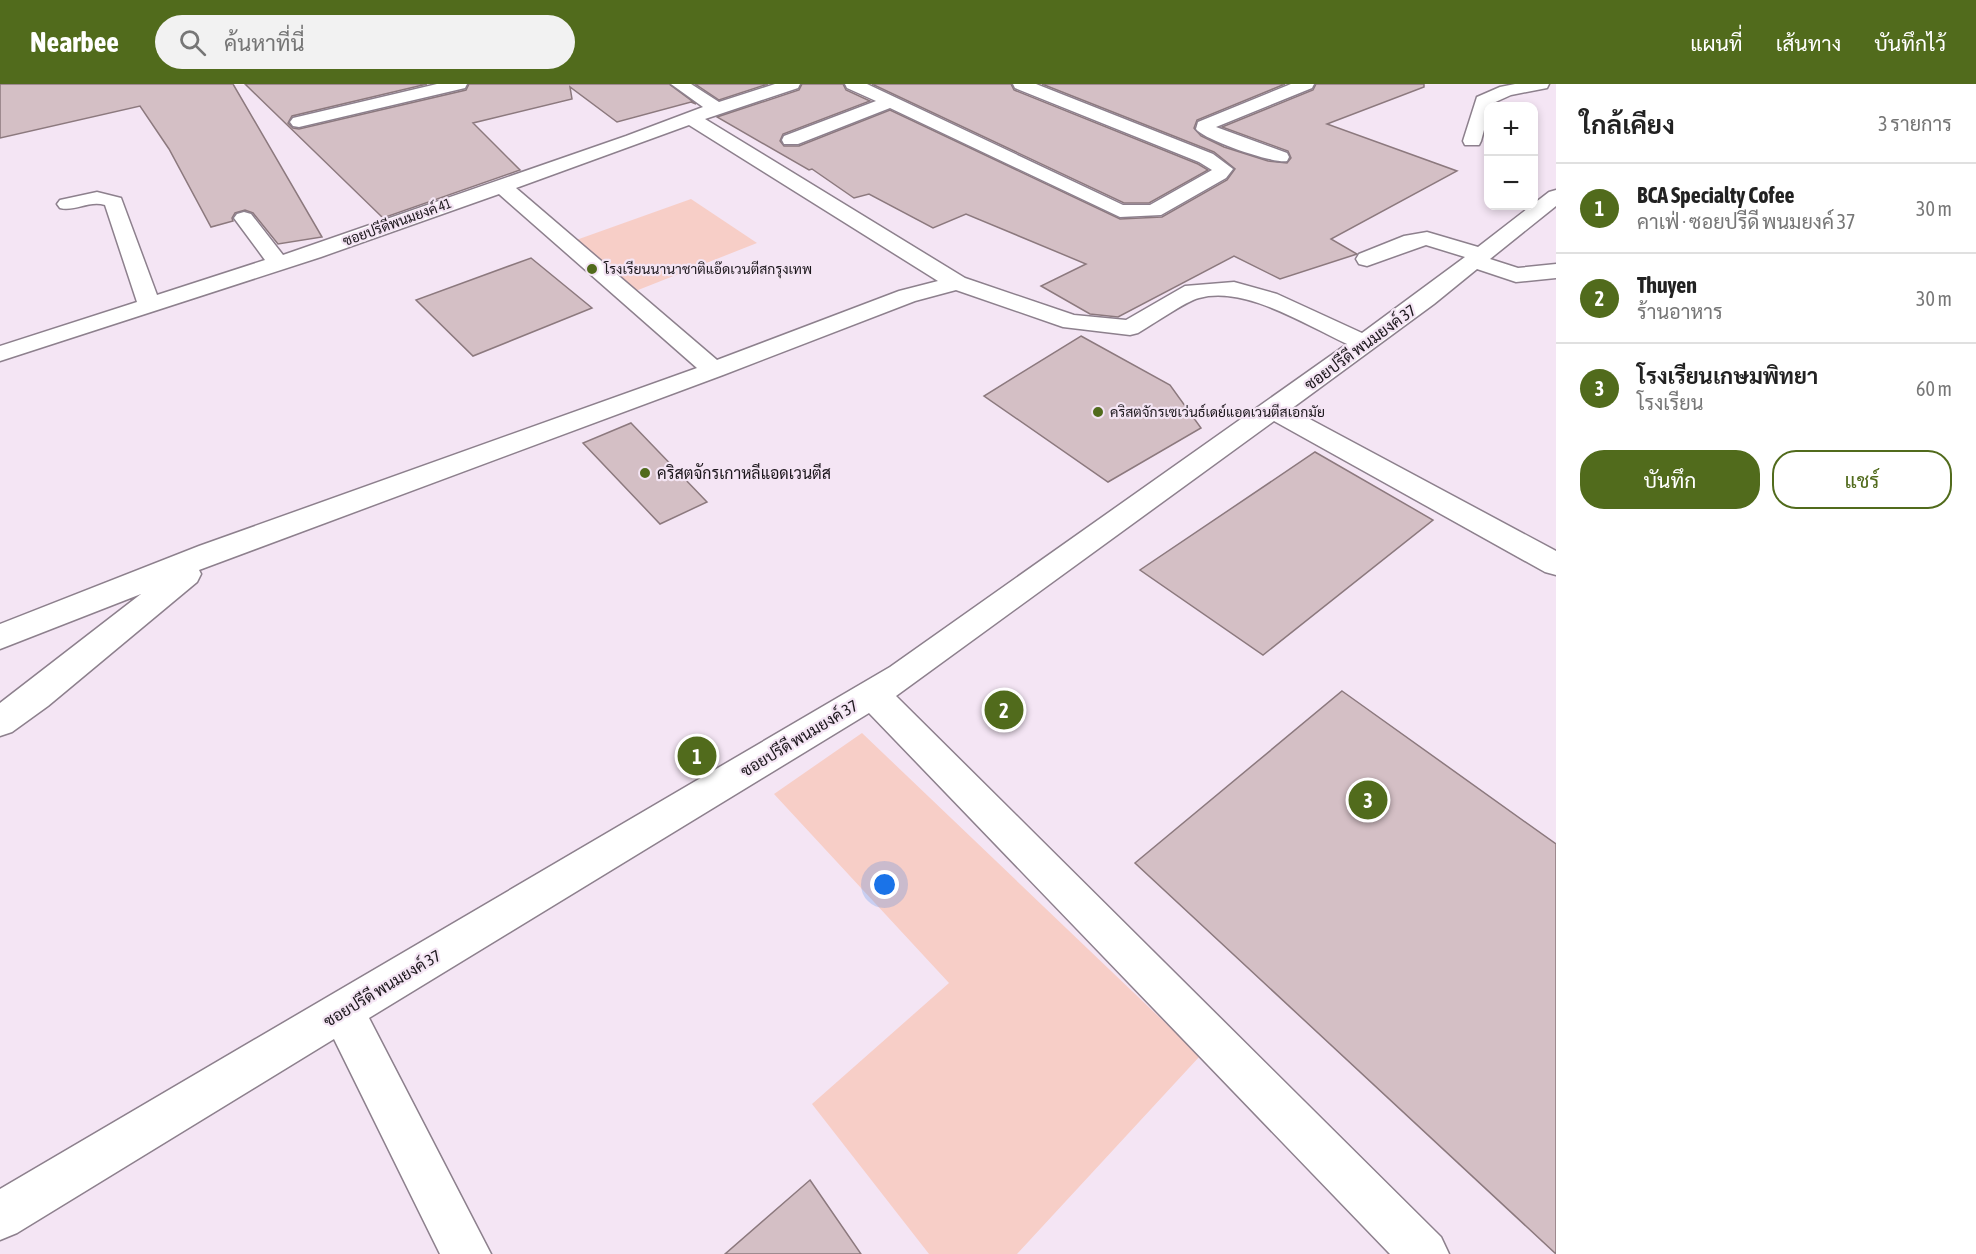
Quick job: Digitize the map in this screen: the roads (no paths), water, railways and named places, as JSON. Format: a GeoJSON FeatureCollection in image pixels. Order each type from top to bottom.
{"type":"FeatureCollection","features":[{"type":"Feature","properties":{"kind":"street"},"geometry":{"type":"LineString","coordinates":[[299,122],[459,84]]}},
{"type":"Feature","properties":{"kind":"street"},"geometry":{"type":"LineString","coordinates":[[679,84],[717,108]]}},
{"type":"Feature","properties":{"kind":"street","name":"ซอยปรีดีพนมยงค์ 41"},"geometry":{"type":"LineString","coordinates":[[0,354],[506,190],[717,108],[792,84]]}},
{"type":"Feature","properties":{"kind":"street"},"geometry":{"type":"LineString","coordinates":[[853,84],[1120,211],[1154,211],[1219,174],[1223,169],[1206,158],[1021,84]]}},
{"type":"Feature","properties":{"kind":"street"},"geometry":{"type":"LineString","coordinates":[[1280,157],[1215,134],[1205,129],[1204,126],[1306,84]]}},
{"type":"Feature","properties":{"kind":"street"},"geometry":{"type":"LineString","coordinates":[[1472,141],[1482,101],[1506,91],[1541,84]]}},
{"type":"Feature","properties":{"kind":"street"},"geometry":{"type":"LineString","coordinates":[[791,140],[890,102]]}},
{"type":"Feature","properties":{"kind":"street"},"geometry":{"type":"LineString","coordinates":[[691,118],[957,283],[1071,321],[1130,328],[1193,291],[1234,289],[1269,299],[1364,344]]}},
{"type":"Feature","properties":{"kind":"street"},"geometry":{"type":"LineString","coordinates":[[382,242],[506,190],[565,244],[628,294],[714,370]]}},
{"type":"Feature","properties":{"kind":"street"},"geometry":{"type":"LineString","coordinates":[[67,204],[98,196],[106,197],[114,202],[149,305]]}},
{"type":"Feature","properties":{"kind":"street","name":"ซอยปรีดี พนมยงค์ 37"},"geometry":{"type":"LineString","coordinates":[[0,1216],[902,676],[1364,344],[1556,196]]}},
{"type":"Feature","properties":{"kind":"street"},"geometry":{"type":"LineString","coordinates":[[244,218],[278,263]]}},
{"type":"Feature","properties":{"kind":"street"},"geometry":{"type":"LineString","coordinates":[[1367,258],[1412,241],[1427,238],[1516,275],[1556,271]]}},
{"type":"Feature","properties":{"kind":"street"},"geometry":{"type":"LineString","coordinates":[[0,637],[210,554],[714,370],[907,296],[957,283]]}},
{"type":"Feature","properties":{"kind":"street"},"geometry":{"type":"LineString","coordinates":[[1273,410],[1556,564]]}},
{"type":"Feature","properties":{"kind":"street"},"geometry":{"type":"LineString","coordinates":[[0,722],[36,696],[210,554]]}},
{"type":"Feature","properties":{"kind":"street"},"geometry":{"type":"LineString","coordinates":[[872,694],[1424,1254]]}},
{"type":"Feature","properties":{"kind":"street"},"geometry":{"type":"LineString","coordinates":[[343,1012],[466,1254]]}},
{"type":"Feature","properties":{"kind":"street"},"geometry":{"type":"LineString","coordinates":[[0,1211],[0,1216]]}},
{"type":"Feature","properties":{"kind":"place","name":"โรงเรียนนานาชาติแอ๊ดเวนตีสกรุงเทพ"},"geometry":{"type":"Point","coordinates":[592,269]}},
{"type":"Feature","properties":{"kind":"place","name":"คริสตจักรเซเว่นธ์เดย์แอดเวนตีสเอกมัย"},"geometry":{"type":"Point","coordinates":[1098,412]}},
{"type":"Feature","properties":{"kind":"place","name":"คริสตจักรเกาหลีแอดเวนตีส"},"geometry":{"type":"Point","coordinates":[645,473]}},
{"type":"Feature","properties":{"kind":"place","name":"Thuyen"},"geometry":{"type":"Point","coordinates":[1004,710]}},
{"type":"Feature","properties":{"kind":"place","name":"BCA Specialty Cofee"},"geometry":{"type":"Point","coordinates":[697,756]}},
{"type":"Feature","properties":{"kind":"place","name":"โรงเรียนเกษมพิทยา"},"geometry":{"type":"Point","coordinates":[1368,800]}}]}
